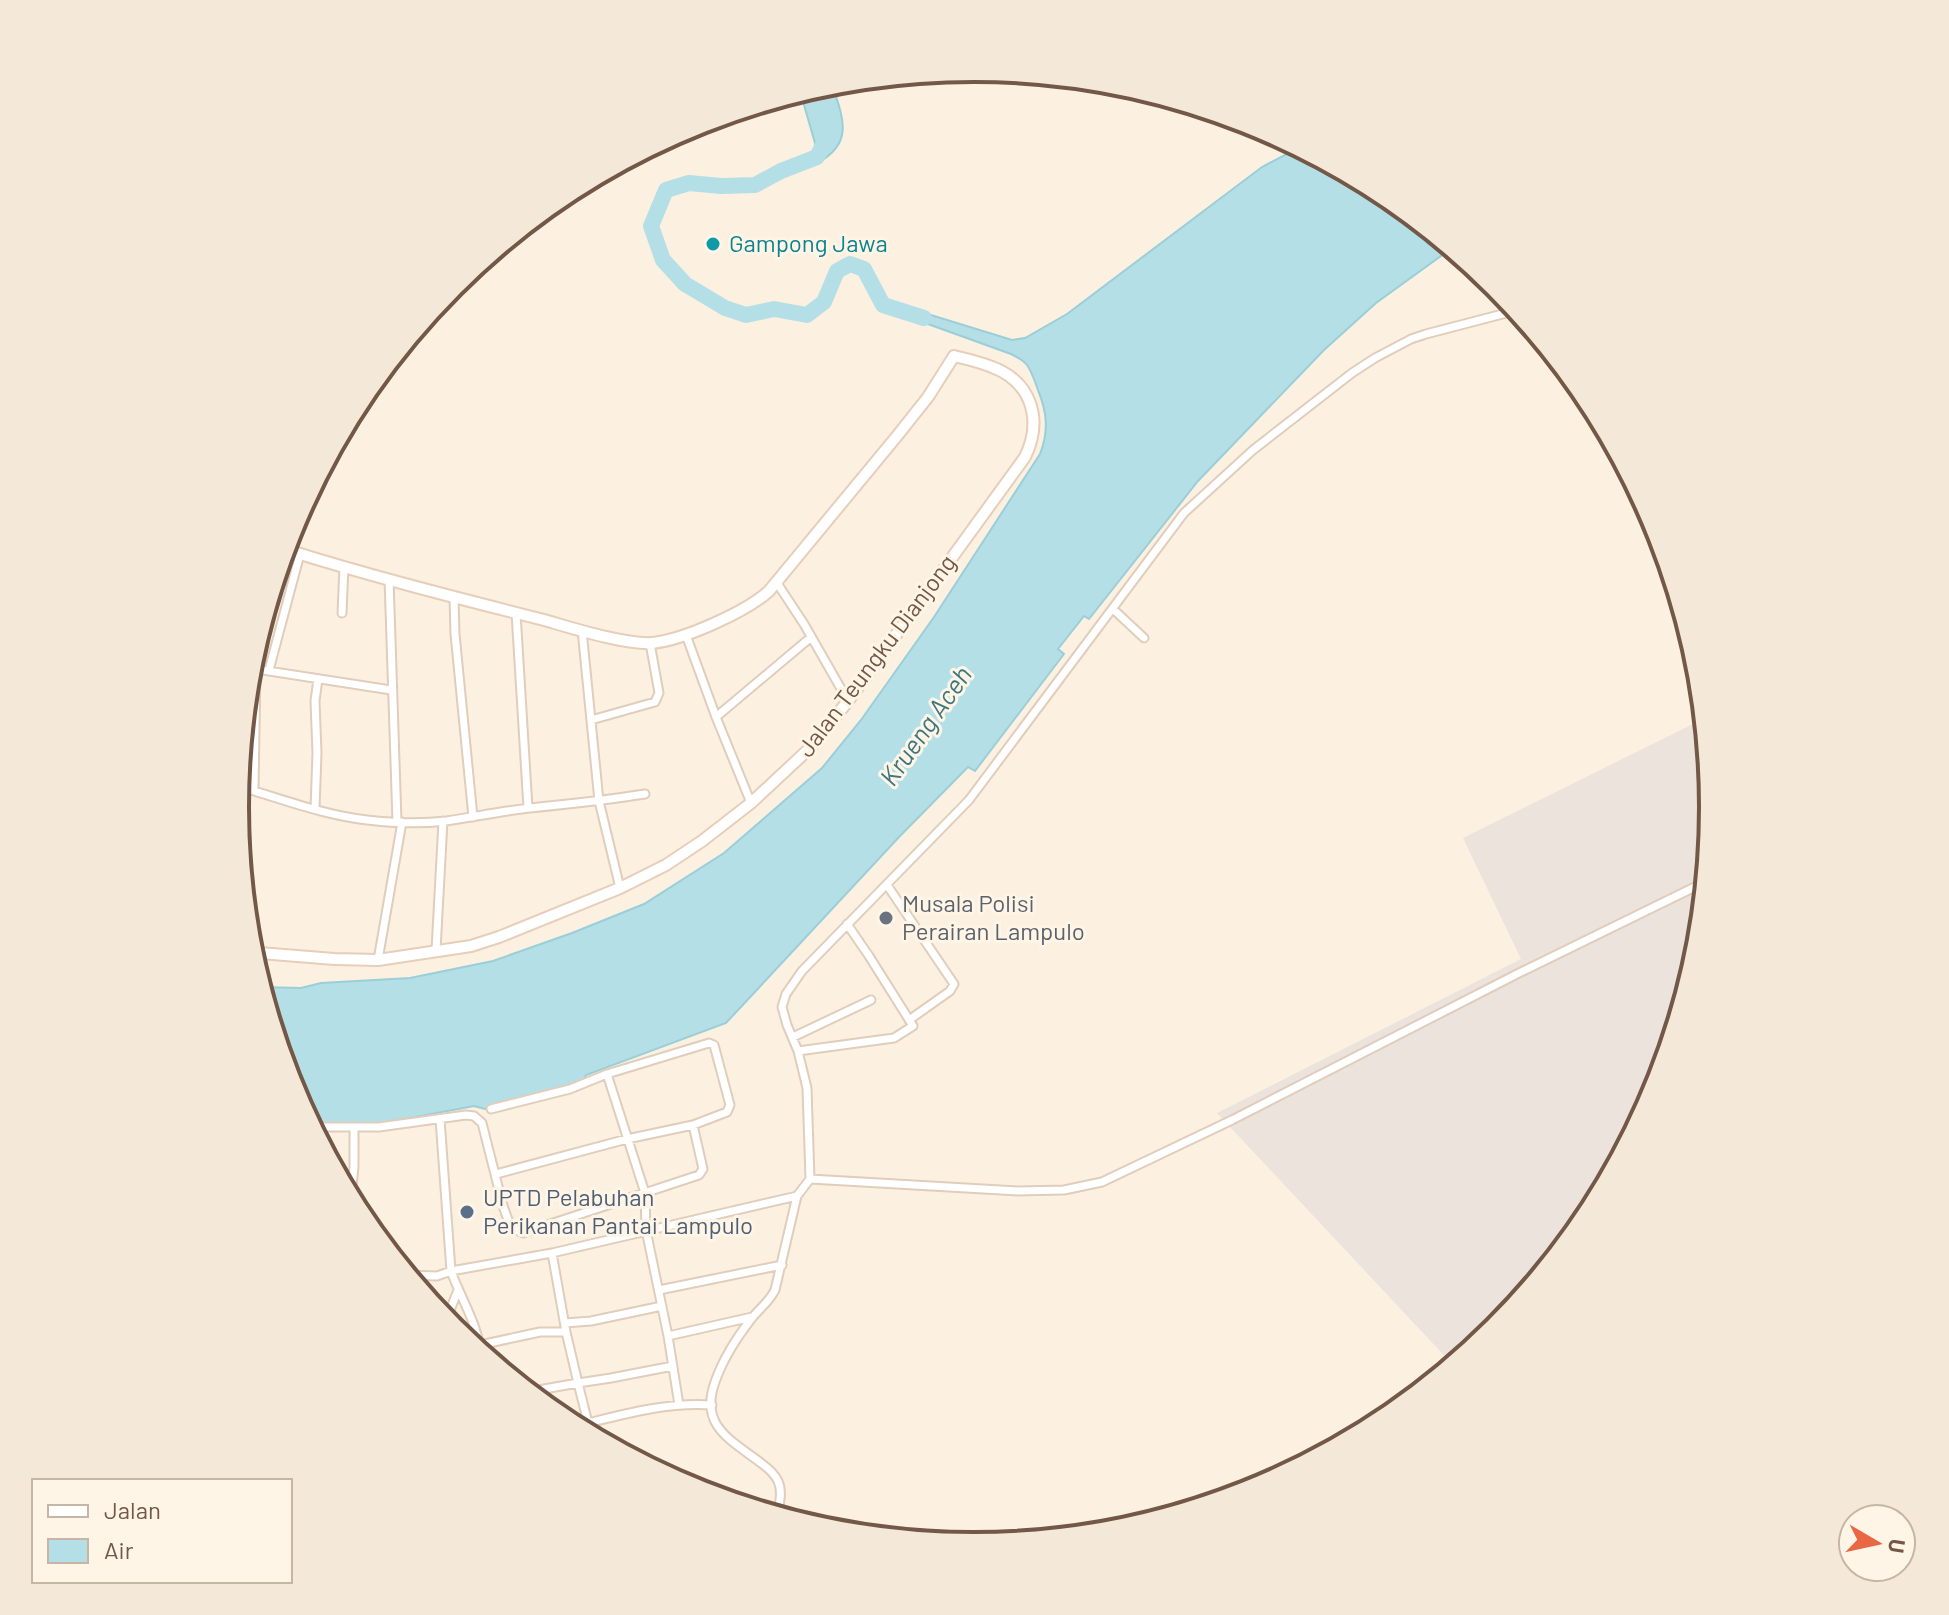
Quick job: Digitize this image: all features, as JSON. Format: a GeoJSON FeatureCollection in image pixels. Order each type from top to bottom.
{"type":"FeatureCollection","features":[{"type":"Feature","properties":{"kind":"street"},"geometry":{"type":"LineString","coordinates":[[779,1505],[779,1483],[773,1472],[723,1434],[715,1424],[712,1405],[714,1384],[728,1352],[753,1317],[770,1301],[775,1290],[797,1196],[810,1179],[807,1088],[798,1051],[783,1011],[784,998],[802,971],[969,800],[1184,513],[1253,450],[1375,358],[1411,339],[1506,313]]}},
{"type":"Feature","properties":{"kind":"street","name":"Jalan Teungku Dianjong"},"geometry":{"type":"LineString","coordinates":[[264,953],[378,960],[471,946],[620,888],[702,841],[794,765],[823,733],[1017,468],[1033,434],[1031,404],[1024,390],[993,367],[954,356],[928,397],[777,583]]}},
{"type":"Feature","properties":{"kind":"street"},"geometry":{"type":"LineString","coordinates":[[296,553],[454,598],[582,630],[650,643],[712,625],[758,600],[777,583],[848,701]]}},
{"type":"Feature","properties":{"kind":"street"},"geometry":{"type":"LineString","coordinates":[[269,670],[300,554]]}},
{"type":"Feature","properties":{"kind":"street"},"geometry":{"type":"LineString","coordinates":[[342,613],[344,566]]}},
{"type":"Feature","properties":{"kind":"street"},"geometry":{"type":"LineString","coordinates":[[378,960],[399,822],[391,690],[389,579]]}},
{"type":"Feature","properties":{"kind":"street"},"geometry":{"type":"LineString","coordinates":[[454,598],[473,817]]}},
{"type":"Feature","properties":{"kind":"street"},"geometry":{"type":"LineString","coordinates":[[1113,609],[1144,638]]}},
{"type":"Feature","properties":{"kind":"street"},"geometry":{"type":"LineString","coordinates":[[516,613],[528,808]]}},
{"type":"Feature","properties":{"kind":"street"},"geometry":{"type":"LineString","coordinates":[[582,630],[599,801],[620,888]]}},
{"type":"Feature","properties":{"kind":"street"},"geometry":{"type":"LineString","coordinates":[[686,635],[751,803]]}},
{"type":"Feature","properties":{"kind":"street"},"geometry":{"type":"LineString","coordinates":[[716,717],[810,638]]}},
{"type":"Feature","properties":{"kind":"street"},"geometry":{"type":"LineString","coordinates":[[591,720],[655,702],[659,693],[650,643]]}},
{"type":"Feature","properties":{"kind":"street"},"geometry":{"type":"LineString","coordinates":[[262,670],[391,690]]}},
{"type":"Feature","properties":{"kind":"street"},"geometry":{"type":"LineString","coordinates":[[315,809],[315,701],[318,679]]}},
{"type":"Feature","properties":{"kind":"street"},"geometry":{"type":"LineString","coordinates":[[253,735],[254,791]]}},
{"type":"Feature","properties":{"kind":"street"},"geometry":{"type":"LineString","coordinates":[[250,790],[364,820],[399,822],[443,821],[645,794]]}},
{"type":"Feature","properties":{"kind":"street"},"geometry":{"type":"LineString","coordinates":[[436,950],[443,821]]}},
{"type":"Feature","properties":{"kind":"street"},"geometry":{"type":"LineString","coordinates":[[887,885],[954,984],[950,991],[909,1020]]}},
{"type":"Feature","properties":{"kind":"street"},"geometry":{"type":"LineString","coordinates":[[810,1179],[1018,1191],[1064,1190],[1102,1182],[1232,1120],[1695,887]]}},
{"type":"Feature","properties":{"kind":"street"},"geometry":{"type":"LineString","coordinates":[[798,1051],[894,1038],[913,1026],[847,924]]}},
{"type":"Feature","properties":{"kind":"street"},"geometry":{"type":"LineString","coordinates":[[793,1037],[871,1000]]}},
{"type":"Feature","properties":{"kind":"street"},"geometry":{"type":"LineString","coordinates":[[491,1109],[570,1089],[607,1074],[712,1044],[730,1105],[727,1112],[693,1125],[496,1174]]}},
{"type":"Feature","properties":{"kind":"street"},"geometry":{"type":"LineString","coordinates":[[607,1074],[645,1193],[646,1230],[679,1405]]}},
{"type":"Feature","properties":{"kind":"street"},"geometry":{"type":"LineString","coordinates":[[324,1127],[379,1127],[474,1116],[482,1123],[511,1228],[523,1233],[702,1173],[693,1125]]}},
{"type":"Feature","properties":{"kind":"street"},"geometry":{"type":"LineString","coordinates":[[440,1119],[451,1271],[478,1337]]}},
{"type":"Feature","properties":{"kind":"street"},"geometry":{"type":"LineString","coordinates":[[353,1181],[354,1128]]}},
{"type":"Feature","properties":{"kind":"street"},"geometry":{"type":"LineString","coordinates":[[420,1275],[437,1276],[552,1253],[797,1196]]}},
{"type":"Feature","properties":{"kind":"street"},"geometry":{"type":"LineString","coordinates":[[552,1253],[565,1327],[588,1421]]}},
{"type":"Feature","properties":{"kind":"street"},"geometry":{"type":"LineString","coordinates":[[659,1290],[782,1265]]}},
{"type":"Feature","properties":{"kind":"street"},"geometry":{"type":"LineString","coordinates":[[450,1309],[458,1290]]}},
{"type":"Feature","properties":{"kind":"street"},"geometry":{"type":"LineString","coordinates":[[486,1344],[662,1306]]}},
{"type":"Feature","properties":{"kind":"street"},"geometry":{"type":"LineString","coordinates":[[668,1336],[753,1317]]}},
{"type":"Feature","properties":{"kind":"street"},"geometry":{"type":"LineString","coordinates":[[542,1389],[673,1366]]}},
{"type":"Feature","properties":{"kind":"street"},"geometry":{"type":"LineString","coordinates":[[590,1423],[630,1412],[679,1405],[712,1405]]}},
{"type":"Feature","properties":{"kind":"shaded area"},"geometry":{"type":"Polygon","coordinates":[[[1695,723],[1700,808],[1694,902],[1675,995],[1645,1085],[1603,1170],[1578,1211],[1520,1286],[1488,1321],[1447,1358],[1217,1113],[1521,959],[1463,838],[1695,723]]]}},
{"type":"Feature","properties":{"kind":"water"},"geometry":{"type":"Polygon","coordinates":[[[836,96],[843,127],[837,147],[817,163],[815,143],[803,103],[836,96]]]}},
{"type":"Feature","properties":{"kind":"water","name":"Krueng Aceh"},"geometry":{"type":"Polygon","coordinates":[[[1288,154],[1295,157],[1378,204],[1443,254],[1376,303],[1324,350],[1198,481],[1089,619],[1084,616],[1058,649],[1064,654],[975,771],[968,767],[726,1023],[586,1075],[582,1083],[485,1109],[474,1106],[368,1126],[322,1124],[304,1085],[272,987],[301,988],[321,983],[410,978],[493,961],[644,904],[724,853],[822,768],[861,720],[934,617],[1040,454],[1046,429],[1041,398],[1024,362],[1011,354],[903,315],[905,307],[1012,340],[1025,338],[1067,314],[1262,167],[1288,154]]]}},
{"type":"Feature","properties":{"kind":"waterway"},"geometry":{"type":"LineString","coordinates":[[826,139],[817,157],[755,185],[689,183],[666,190],[651,226],[663,260],[685,284],[725,308],[746,315],[774,309],[807,315],[824,302],[837,271],[850,264],[864,269],[883,305],[924,318]]}},
{"type":"Feature","properties":{"kind":"place","name":"Gampong Jawa"},"geometry":{"type":"Point","coordinates":[713,244]}},
{"type":"Feature","properties":{"kind":"place","name":"Musala Polisi Perairan Lampulo"},"geometry":{"type":"Point","coordinates":[886,918]}},
{"type":"Feature","properties":{"kind":"place","name":"UPTD Pelabuhan Perikanan Pantai Lampulo"},"geometry":{"type":"Point","coordinates":[467,1212]}}]}
